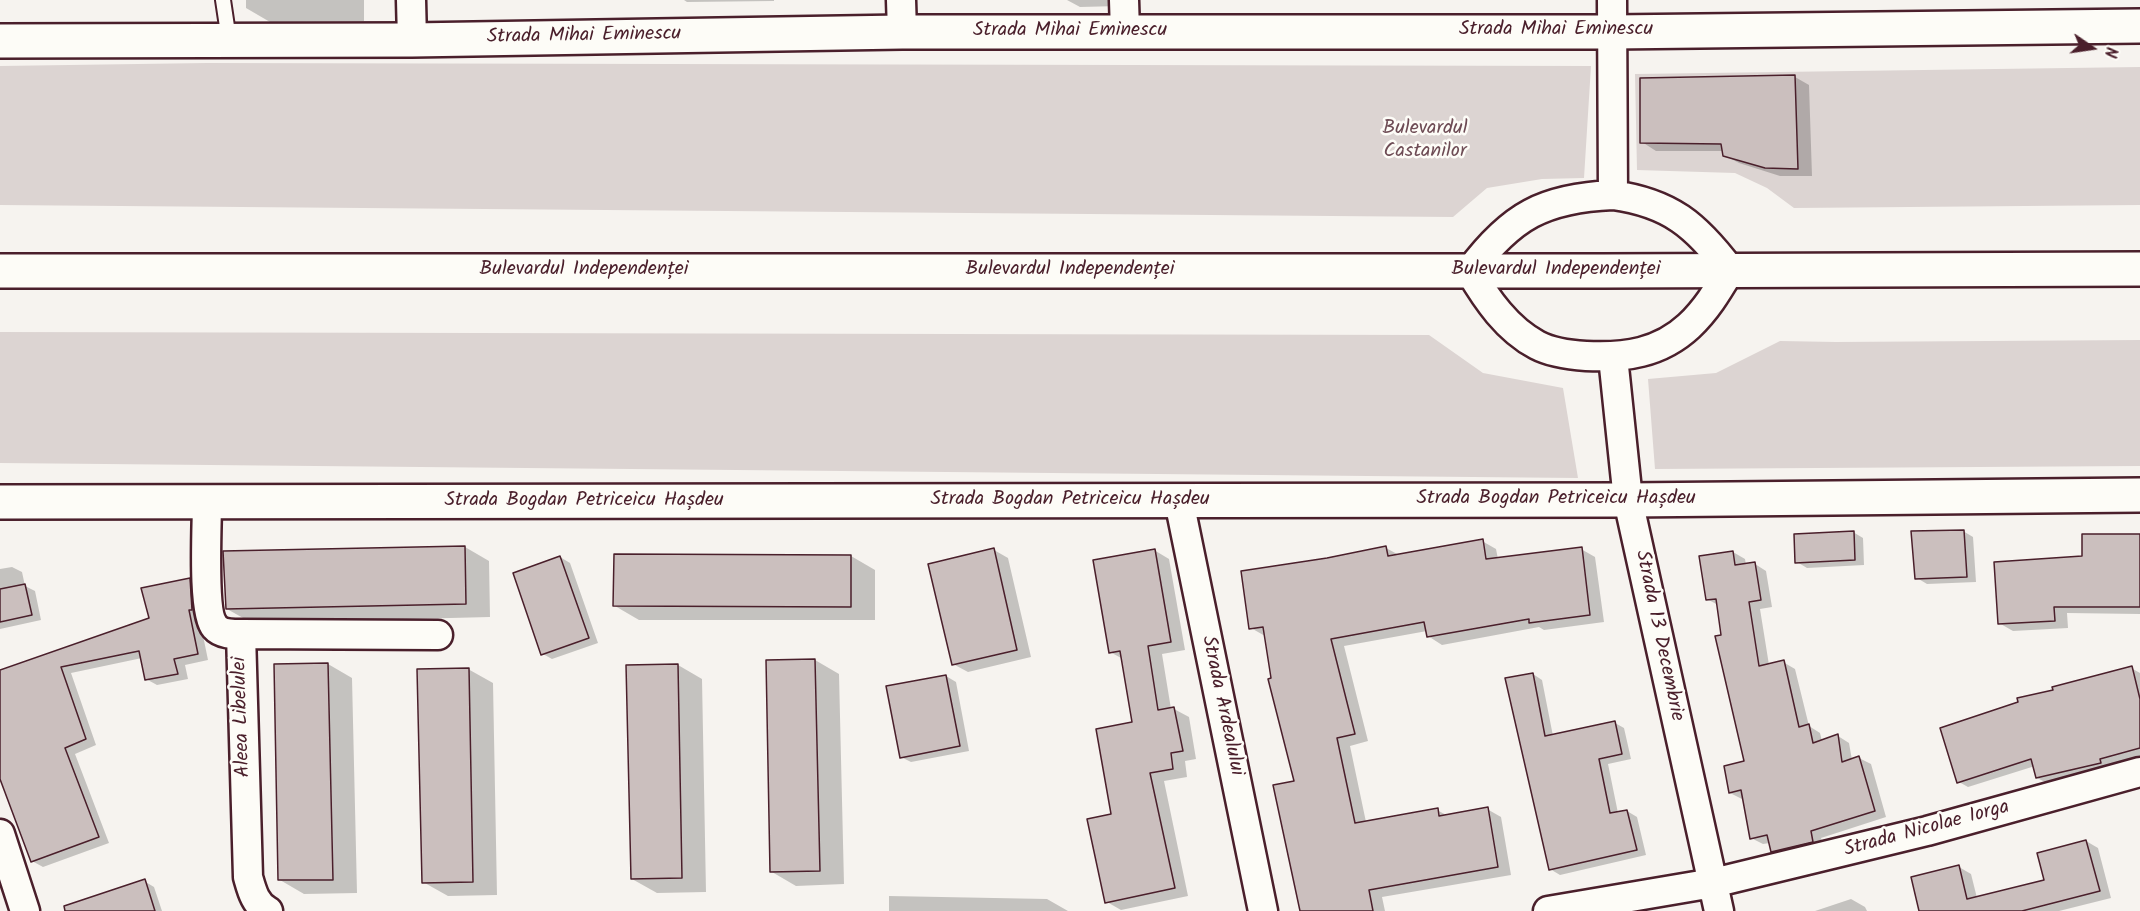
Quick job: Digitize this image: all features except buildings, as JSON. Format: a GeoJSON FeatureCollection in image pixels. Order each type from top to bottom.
{"type":"FeatureCollection","features":[{"type":"Feature","properties":{"kind":"street"},"geometry":{"type":"LineString","coordinates":[[411,0],[412,40]]}},
{"type":"Feature","properties":{"kind":"street","name":"Strada Mihai Eminescu"},"geometry":{"type":"LineString","coordinates":[[0,41],[412,40],[901,16],[1612,16],[2140,26]]}},
{"type":"Feature","properties":{"kind":"street"},"geometry":{"type":"LineString","coordinates":[[1612,16],[1613,195]]}},
{"type":"Feature","properties":{"kind":"street"},"geometry":{"type":"LineString","coordinates":[[1613,195],[1636,198],[1681,218],[1709,241],[1730,270],[1710,304],[1688,327],[1669,340],[1642,352],[1613,357],[1566,355],[1538,346],[1510,325],[1483,293],[1470,271],[1489,245],[1506,229],[1526,216],[1556,201],[1613,195]]}},
{"type":"Feature","properties":{"kind":"street","name":"Bulevardul Independenței"},"geometry":{"type":"LineString","coordinates":[[0,271],[2140,269]]}},
{"type":"Feature","properties":{"kind":"street","name":"Strada 13 Decembrie"},"geometry":{"type":"LineString","coordinates":[[1613,357],[1628,500],[1719,911]]}},
{"type":"Feature","properties":{"kind":"street","name":"Strada Bogdan Petriceicu Hașdeu"},"geometry":{"type":"LineString","coordinates":[[0,502],[848,503],[1628,500],[2140,495]]}},
{"type":"Feature","properties":{"kind":"street","name":"Strada Ardealului"},"geometry":{"type":"LineString","coordinates":[[1179,501],[1263,911]]}},
{"type":"Feature","properties":{"kind":"street","name":"Aleea Libelulei"},"geometry":{"type":"LineString","coordinates":[[207,502],[209,618],[216,629],[241,634],[248,877],[252,893],[261,907],[268,911]]}},
{"type":"Feature","properties":{"kind":"street"},"geometry":{"type":"LineString","coordinates":[[241,634],[438,635]]}},
{"type":"Feature","properties":{"kind":"street","name":"Strada Nicolae Iorga"},"geometry":{"type":"LineString","coordinates":[[1548,911],[1713,883],[1927,831],[2140,772]]}},
{"type":"Feature","properties":{"kind":"street"},"geometry":{"type":"LineString","coordinates":[[0,834],[25,911]]}},
{"type":"Feature","properties":{"kind":"lane"},"geometry":{"type":"LineString","coordinates":[[223,0],[229,40]]}},
{"type":"Feature","properties":{"kind":"green space","name":"Bulevardul Castanilor"},"geometry":{"type":"Polygon","coordinates":[[[207,63],[1591,66],[1584,178],[1542,179],[1487,188],[1453,217],[0,205],[0,66],[207,63]]]}},
{"type":"Feature","properties":{"kind":"green space"},"geometry":{"type":"Polygon","coordinates":[[[2140,67],[2140,205],[1794,208],[1767,188],[1735,173],[1637,170],[1635,74],[2140,67]]]}},
{"type":"Feature","properties":{"kind":"green space"},"geometry":{"type":"Polygon","coordinates":[[[0,332],[1429,335],[1483,373],[1563,388],[1578,478],[0,463],[0,332]]]}},
{"type":"Feature","properties":{"kind":"green space"},"geometry":{"type":"Polygon","coordinates":[[[2140,340],[2140,466],[1655,469],[1648,379],[1716,373],[1780,341],[2140,340]]]}}]}
